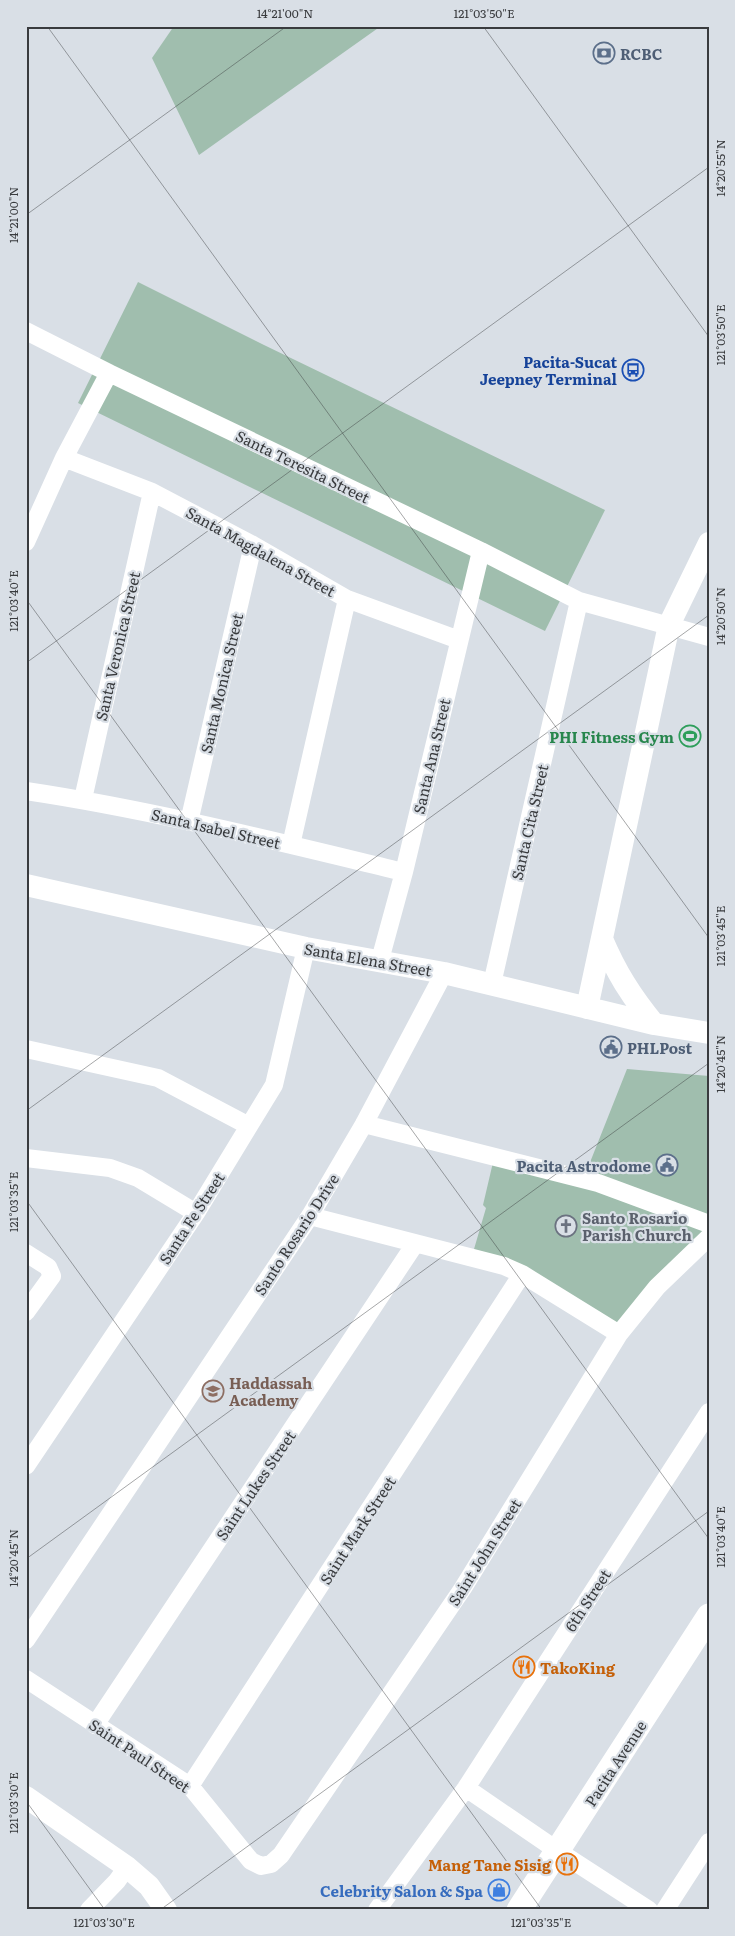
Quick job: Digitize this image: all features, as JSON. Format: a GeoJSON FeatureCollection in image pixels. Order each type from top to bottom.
{"type":"FeatureCollection","features":[{"type":"Feature","properties":{"kind":"main road","name":"Pacita Avenue"},"geometry":{"type":"LineString","coordinates":[[519,1910],[709,1616]]}},
{"type":"Feature","properties":{"kind":"street","name":"Santa Teresita Street"},"geometry":{"type":"LineString","coordinates":[[26,331],[109,373],[481,551],[579,601],[709,637]]}},
{"type":"Feature","properties":{"kind":"street"},"geometry":{"type":"LineString","coordinates":[[26,542],[64,458],[109,373]]}},
{"type":"Feature","properties":{"kind":"street","name":"Santa Magdalena Street"},"geometry":{"type":"LineString","coordinates":[[64,458],[152,492],[253,544],[347,599],[459,640]]}},
{"type":"Feature","properties":{"kind":"street","name":"Santa Veronica Street"},"geometry":{"type":"LineString","coordinates":[[83,799],[152,492]]}},
{"type":"Feature","properties":{"kind":"street"},"geometry":{"type":"LineString","coordinates":[[587,1008],[669,625],[709,543]]}},
{"type":"Feature","properties":{"kind":"street","name":"Santa Monica Street"},"geometry":{"type":"LineString","coordinates":[[189,822],[253,544]]}},
{"type":"Feature","properties":{"kind":"street","name":"Santa Ana Street"},"geometry":{"type":"LineString","coordinates":[[380,960],[404,872],[481,551]]}},
{"type":"Feature","properties":{"kind":"street"},"geometry":{"type":"LineString","coordinates":[[291,845],[347,599]]}},
{"type":"Feature","properties":{"kind":"street","name":"Santa Cita Street"},"geometry":{"type":"LineString","coordinates":[[492,984],[579,601]]}},
{"type":"Feature","properties":{"kind":"street","name":"Santa Isabel Street"},"geometry":{"type":"LineString","coordinates":[[26,791],[83,799],[404,872]]}},
{"type":"Feature","properties":{"kind":"street","name":"Santa Elena Street"},"geometry":{"type":"LineString","coordinates":[[26,885],[306,948],[444,973],[654,1024],[709,1033]]}},
{"type":"Feature","properties":{"kind":"street"},"geometry":{"type":"LineString","coordinates":[[602,939],[619,976],[654,1024]]}},
{"type":"Feature","properties":{"kind":"street","name":"Santa Fe Street"},"geometry":{"type":"LineString","coordinates":[[26,1466],[196,1213],[274,1085],[306,948]]}},
{"type":"Feature","properties":{"kind":"street","name":"Santo Rosario Drive"},"geometry":{"type":"LineString","coordinates":[[26,1640],[310,1216],[364,1124],[444,973]]}},
{"type":"Feature","properties":{"kind":"street"},"geometry":{"type":"LineString","coordinates":[[26,1049],[158,1078],[249,1126]]}},
{"type":"Feature","properties":{"kind":"street"},"geometry":{"type":"LineString","coordinates":[[364,1124],[598,1183],[709,1224]]}},
{"type":"Feature","properties":{"kind":"street"},"geometry":{"type":"LineString","coordinates":[[26,1158],[110,1168],[138,1178],[196,1213]]}},
{"type":"Feature","properties":{"kind":"street"},"geometry":{"type":"LineString","coordinates":[[310,1216],[504,1266],[522,1274],[620,1334]]}},
{"type":"Feature","properties":{"kind":"street","name":"Saint John Street"},"geometry":{"type":"LineString","coordinates":[[261,1866],[271,1864],[282,1855],[463,1588],[620,1334],[657,1287],[709,1236]]}},
{"type":"Feature","properties":{"kind":"street","name":"Saint Lukes Street"},"geometry":{"type":"LineString","coordinates":[[96,1725],[415,1244]]}},
{"type":"Feature","properties":{"kind":"street"},"geometry":{"type":"LineString","coordinates":[[26,1253],[48,1267],[52,1276],[26,1312]]}},
{"type":"Feature","properties":{"kind":"street","name":"Saint Mark Street"},"geometry":{"type":"LineString","coordinates":[[190,1786],[522,1274]]}},
{"type":"Feature","properties":{"kind":"street","name":"6th Street"},"geometry":{"type":"LineString","coordinates":[[377,1910],[466,1788],[709,1412]]}},
{"type":"Feature","properties":{"kind":"street","name":"Saint Paul Street"},"geometry":{"type":"LineString","coordinates":[[26,1679],[190,1786],[251,1861],[261,1866]]}},
{"type":"Feature","properties":{"kind":"street"},"geometry":{"type":"LineString","coordinates":[[466,1788],[649,1910]]}},
{"type":"Feature","properties":{"kind":"street"},"geometry":{"type":"LineString","coordinates":[[26,1797],[128,1867],[149,1886],[166,1910]]}},
{"type":"Feature","properties":{"kind":"street"},"geometry":{"type":"LineString","coordinates":[[666,1910],[709,1842]]}},
{"type":"Feature","properties":{"kind":"street"},"geometry":{"type":"LineString","coordinates":[[90,1910],[128,1867]]}},
{"type":"Feature","properties":{"kind":"green space"},"geometry":{"type":"Polygon","coordinates":[[[174,26],[381,26],[199,155],[152,58],[174,26]]]}},
{"type":"Feature","properties":{"kind":"green space"},"geometry":{"type":"Polygon","coordinates":[[[138,282],[605,510],[545,631],[78,403],[138,282]]]}},
{"type":"Feature","properties":{"kind":"green space"},"geometry":{"type":"Polygon","coordinates":[[[627,1069],[709,1076],[709,1224],[585,1175],[627,1069]]]}},
{"type":"Feature","properties":{"kind":"green space"},"geometry":{"type":"Polygon","coordinates":[[[494,1158],[709,1226],[617,1326],[472,1256],[486,1208],[483,1205],[494,1158]]]}},
{"type":"Feature","properties":{"kind":"place","name":"RCBC"},"geometry":{"type":"Point","coordinates":[604,53]}},
{"type":"Feature","properties":{"kind":"place","name":"Pacita-Sucat Jeepney Terminal"},"geometry":{"type":"Point","coordinates":[633,370]}},
{"type":"Feature","properties":{"kind":"place","name":"PHI Fitness Gym"},"geometry":{"type":"Point","coordinates":[690,736]}},
{"type":"Feature","properties":{"kind":"place","name":"PHLPost"},"geometry":{"type":"Point","coordinates":[611,1047]}},
{"type":"Feature","properties":{"kind":"place","name":"Pacita Astrodome"},"geometry":{"type":"Point","coordinates":[667,1165]}},
{"type":"Feature","properties":{"kind":"place","name":"Santo Rosario Parish Church"},"geometry":{"type":"Point","coordinates":[566,1226]}},
{"type":"Feature","properties":{"kind":"place","name":"Haddassah Academy"},"geometry":{"type":"Point","coordinates":[213,1391]}},
{"type":"Feature","properties":{"kind":"place","name":"TakoKing"},"geometry":{"type":"Point","coordinates":[524,1667]}},
{"type":"Feature","properties":{"kind":"place","name":"Mang Tane Sisig"},"geometry":{"type":"Point","coordinates":[567,1864]}},
{"type":"Feature","properties":{"kind":"place","name":"Celebrity Salon & Spa"},"geometry":{"type":"Point","coordinates":[499,1890]}}]}
